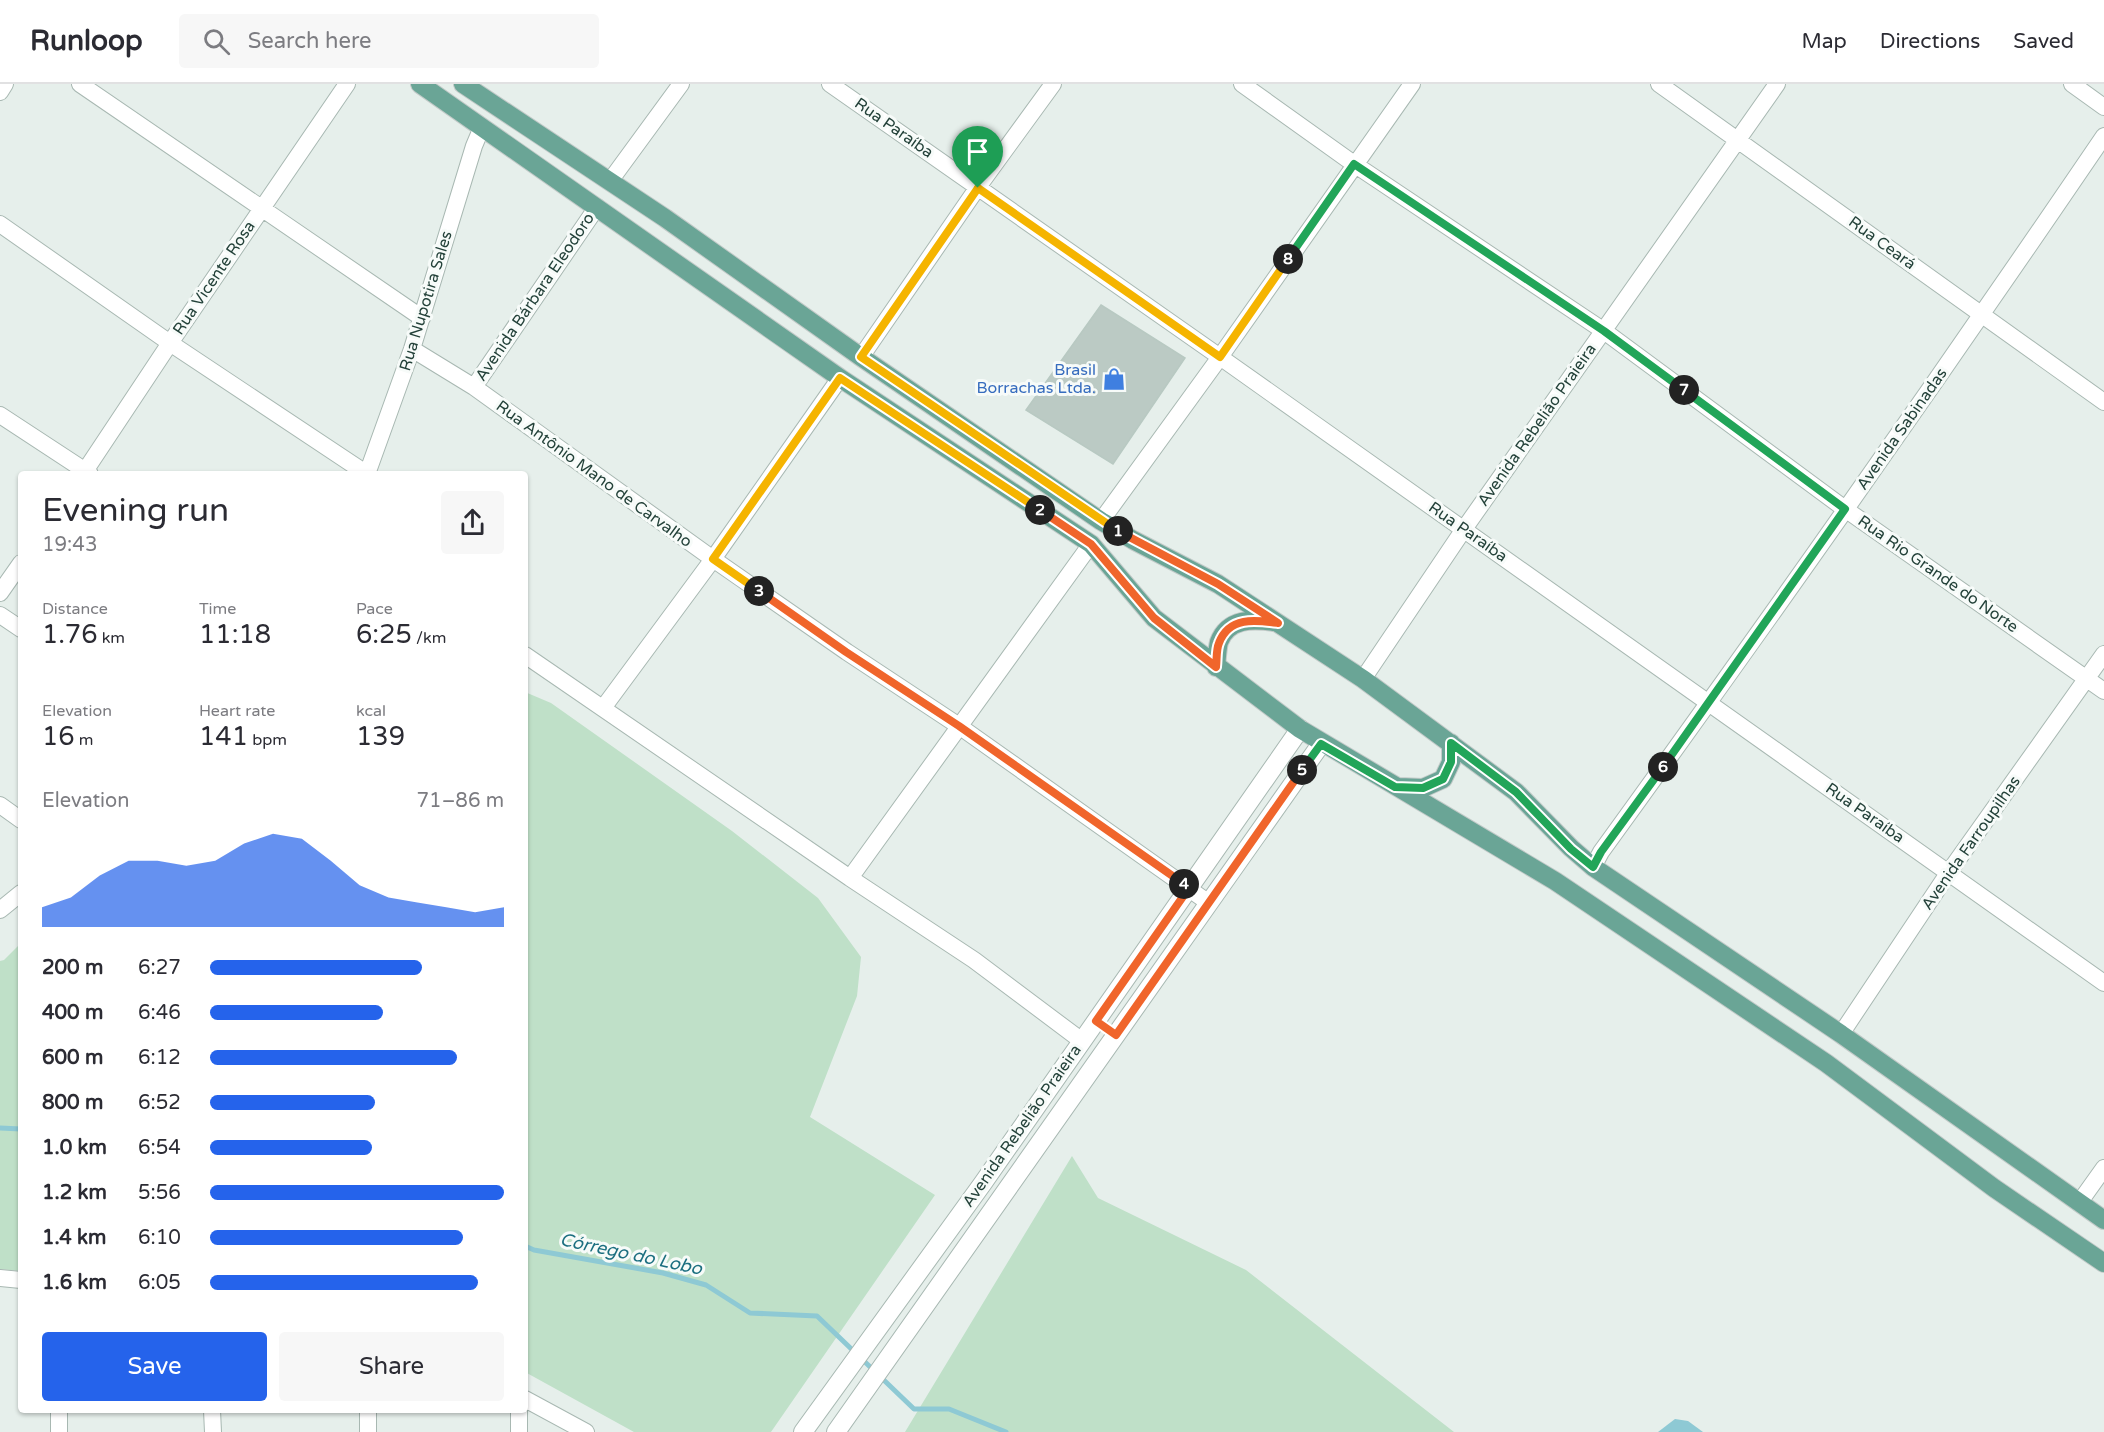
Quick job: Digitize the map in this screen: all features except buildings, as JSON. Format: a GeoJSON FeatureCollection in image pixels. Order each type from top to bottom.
{"type":"FeatureCollection","features":[{"type":"Feature","properties":{"kind":"main road"},"geometry":{"type":"LineString","coordinates":[[420,84],[840,378],[1091,544],[1154,618],[1321,744],[1565,888],[1826,1063],[1995,1188],[2104,1263]]}},
{"type":"Feature","properties":{"kind":"main road"},"geometry":{"type":"LineString","coordinates":[[463,84],[610,181],[861,357],[1101,521],[1218,584],[1363,679],[1516,792],[1571,849],[1593,867],[1841,1034],[2104,1220]]}},
{"type":"Feature","properties":{"kind":"main road"},"geometry":{"type":"LineString","coordinates":[[1216,667],[1219,643],[1225,632],[1235,623],[1247,620],[1278,623]]}},
{"type":"Feature","properties":{"kind":"main road"},"geometry":{"type":"LineString","coordinates":[[1395,787],[1423,788],[1443,779],[1451,762],[1451,743]]}},
{"type":"Feature","properties":{"kind":"street"},"geometry":{"type":"LineString","coordinates":[[0,92],[5,84]]}},
{"type":"Feature","properties":{"kind":"street"},"geometry":{"type":"LineString","coordinates":[[80,84],[422,318]]}},
{"type":"Feature","properties":{"kind":"street","name":"Rua Vicente Rosa"},"geometry":{"type":"LineString","coordinates":[[87,471],[170,343],[347,84]]}},
{"type":"Feature","properties":{"kind":"street"},"geometry":{"type":"LineString","coordinates":[[610,181],[681,84]]}},
{"type":"Feature","properties":{"kind":"street","name":"Rua Paraíba"},"geometry":{"type":"LineString","coordinates":[[830,84],[2104,982]]}},
{"type":"Feature","properties":{"kind":"street"},"geometry":{"type":"LineString","coordinates":[[861,357],[1053,84]]}},
{"type":"Feature","properties":{"kind":"street","name":"Rua Rio Grande do Norte"},"geometry":{"type":"LineString","coordinates":[[1242,84],[1354,164],[1604,331],[1845,509],[2104,691]]}},
{"type":"Feature","properties":{"kind":"street"},"geometry":{"type":"LineString","coordinates":[[1101,521],[1220,357],[1412,84]]}},
{"type":"Feature","properties":{"kind":"street","name":"Rua Ceará"},"geometry":{"type":"LineString","coordinates":[[1659,84],[2104,402]]}},
{"type":"Feature","properties":{"kind":"street","name":"Avenida Rebelião Praieira"},"geometry":{"type":"LineString","coordinates":[[1363,679],[1464,529],[1777,84]]}},
{"type":"Feature","properties":{"kind":"street"},"geometry":{"type":"LineString","coordinates":[[2072,84],[2104,107]]}},
{"type":"Feature","properties":{"kind":"street","name":"Rua Nupotira Sales"},"geometry":{"type":"LineString","coordinates":[[368,471],[412,349],[474,146],[482,127]]}},
{"type":"Feature","properties":{"kind":"street","name":"Avenida Sabinadas"},"geometry":{"type":"LineString","coordinates":[[1593,867],[1601,852],[1709,703],[1982,315],[2104,136]]}},
{"type":"Feature","properties":{"kind":"street","name":"Avenida Bárbara Eleodoro"},"geometry":{"type":"LineString","coordinates":[[474,387],[597,207]]}},
{"type":"Feature","properties":{"kind":"street"},"geometry":{"type":"LineString","coordinates":[[0,224],[170,343],[362,471]]}},
{"type":"Feature","properties":{"kind":"street","name":"Rua Antônio Mano de Carvalho"},"geometry":{"type":"LineString","coordinates":[[412,349],[474,387],[713,559],[846,652],[959,726],[1209,903]]}},
{"type":"Feature","properties":{"kind":"street"},"geometry":{"type":"LineString","coordinates":[[603,708],[713,559],[840,378]]}},
{"type":"Feature","properties":{"kind":"street"},"geometry":{"type":"LineString","coordinates":[[0,415],[83,471]]}},
{"type":"Feature","properties":{"kind":"street"},"geometry":{"type":"LineString","coordinates":[[850,879],[1091,544]]}},
{"type":"Feature","properties":{"kind":"street"},"geometry":{"type":"LineString","coordinates":[[0,593],[18,567]]}},
{"type":"Feature","properties":{"kind":"street"},"geometry":{"type":"LineString","coordinates":[[0,615],[18,627]]}},
{"type":"Feature","properties":{"kind":"street","name":"Avenida Farroupilhas"},"geometry":{"type":"LineString","coordinates":[[1841,1034],[1949,873],[2104,654]]}},
{"type":"Feature","properties":{"kind":"street"},"geometry":{"type":"LineString","coordinates":[[528,657],[850,879],[974,960],[1082,1041]]}},
{"type":"Feature","properties":{"kind":"street","name":"Avenida Rebelião Praieira"},"geometry":{"type":"LineString","coordinates":[[803,1432],[983,1183],[1300,729]]}},
{"type":"Feature","properties":{"kind":"street","name":"Avenida Rebelião Praieira"},"geometry":{"type":"LineString","coordinates":[[836,1432],[1321,744]]}},
{"type":"Feature","properties":{"kind":"street"},"geometry":{"type":"LineString","coordinates":[[0,805],[18,818]]}},
{"type":"Feature","properties":{"kind":"street"},"geometry":{"type":"LineString","coordinates":[[0,910],[18,895]]}},
{"type":"Feature","properties":{"kind":"street"},"geometry":{"type":"LineString","coordinates":[[1096,1021],[1116,1035]]}},
{"type":"Feature","properties":{"kind":"street"},"geometry":{"type":"LineString","coordinates":[[2079,1203],[2104,1168]]}},
{"type":"Feature","properties":{"kind":"street"},"geometry":{"type":"LineString","coordinates":[[0,1278],[18,1280]]}},
{"type":"Feature","properties":{"kind":"street"},"geometry":{"type":"LineString","coordinates":[[528,1401],[586,1432]]}},
{"type":"Feature","properties":{"kind":"street"},"geometry":{"type":"LineString","coordinates":[[59,1413],[59,1432]]}},
{"type":"Feature","properties":{"kind":"street"},"geometry":{"type":"LineString","coordinates":[[212,1413],[213,1432]]}},
{"type":"Feature","properties":{"kind":"street"},"geometry":{"type":"LineString","coordinates":[[368,1432],[369,1413]]}},
{"type":"Feature","properties":{"kind":"street"},"geometry":{"type":"LineString","coordinates":[[519,1413],[519,1432]]}},
{"type":"Feature","properties":{"kind":"green space"},"geometry":{"type":"Polygon","coordinates":[[[528,693],[551,703],[732,831],[818,898],[861,957],[857,996],[810,1117],[935,1195],[771,1432],[634,1432],[528,1374],[528,693]]]}},
{"type":"Feature","properties":{"kind":"green space"},"geometry":{"type":"Polygon","coordinates":[[[18,946],[18,1271],[0,1269],[0,961],[18,946]]]}},
{"type":"Feature","properties":{"kind":"green space"},"geometry":{"type":"Polygon","coordinates":[[[1072,1156],[1098,1198],[1246,1270],[1454,1432],[905,1432],[1072,1156]]]}},
{"type":"Feature","properties":{"kind":"water"},"geometry":{"type":"Polygon","coordinates":[[[1675,1419],[1688,1421],[1703,1432],[1658,1432],[1675,1419]]]}},
{"type":"Feature","properties":{"kind":"waterway","name":"Córrego do Lobo"},"geometry":{"type":"LineString","coordinates":[[0,1128],[18,1129]]}},
{"type":"Feature","properties":{"kind":"waterway","name":"Córrego do Lobo"},"geometry":{"type":"LineString","coordinates":[[528,1247],[663,1273],[706,1285],[750,1313],[817,1316],[914,1409],[949,1409],[1006,1432]]}},
{"type":"Feature","properties":{"kind":"place","name":"Brasil Borrachas Ltda."},"geometry":{"type":"Point","coordinates":[1114,379]}},
{"type":"Feature","properties":{"kind":"route"},"geometry":{"type":"LineString","coordinates":[[1354,164],[1604,331],[1845,509],[1601,852],[1593,867],[1571,849],[1516,792],[1451,743],[1451,762],[1443,779],[1423,788],[1395,787],[1321,744],[1116,1035],[1096,1021],[1189,888],[959,726],[846,652],[713,559],[840,378],[1091,544],[1154,618],[1216,667],[1219,643],[1225,632],[1235,623],[1261,620],[1278,623],[1218,584],[1101,521],[861,357],[978,188],[1220,357],[1354,164]]}}]}
